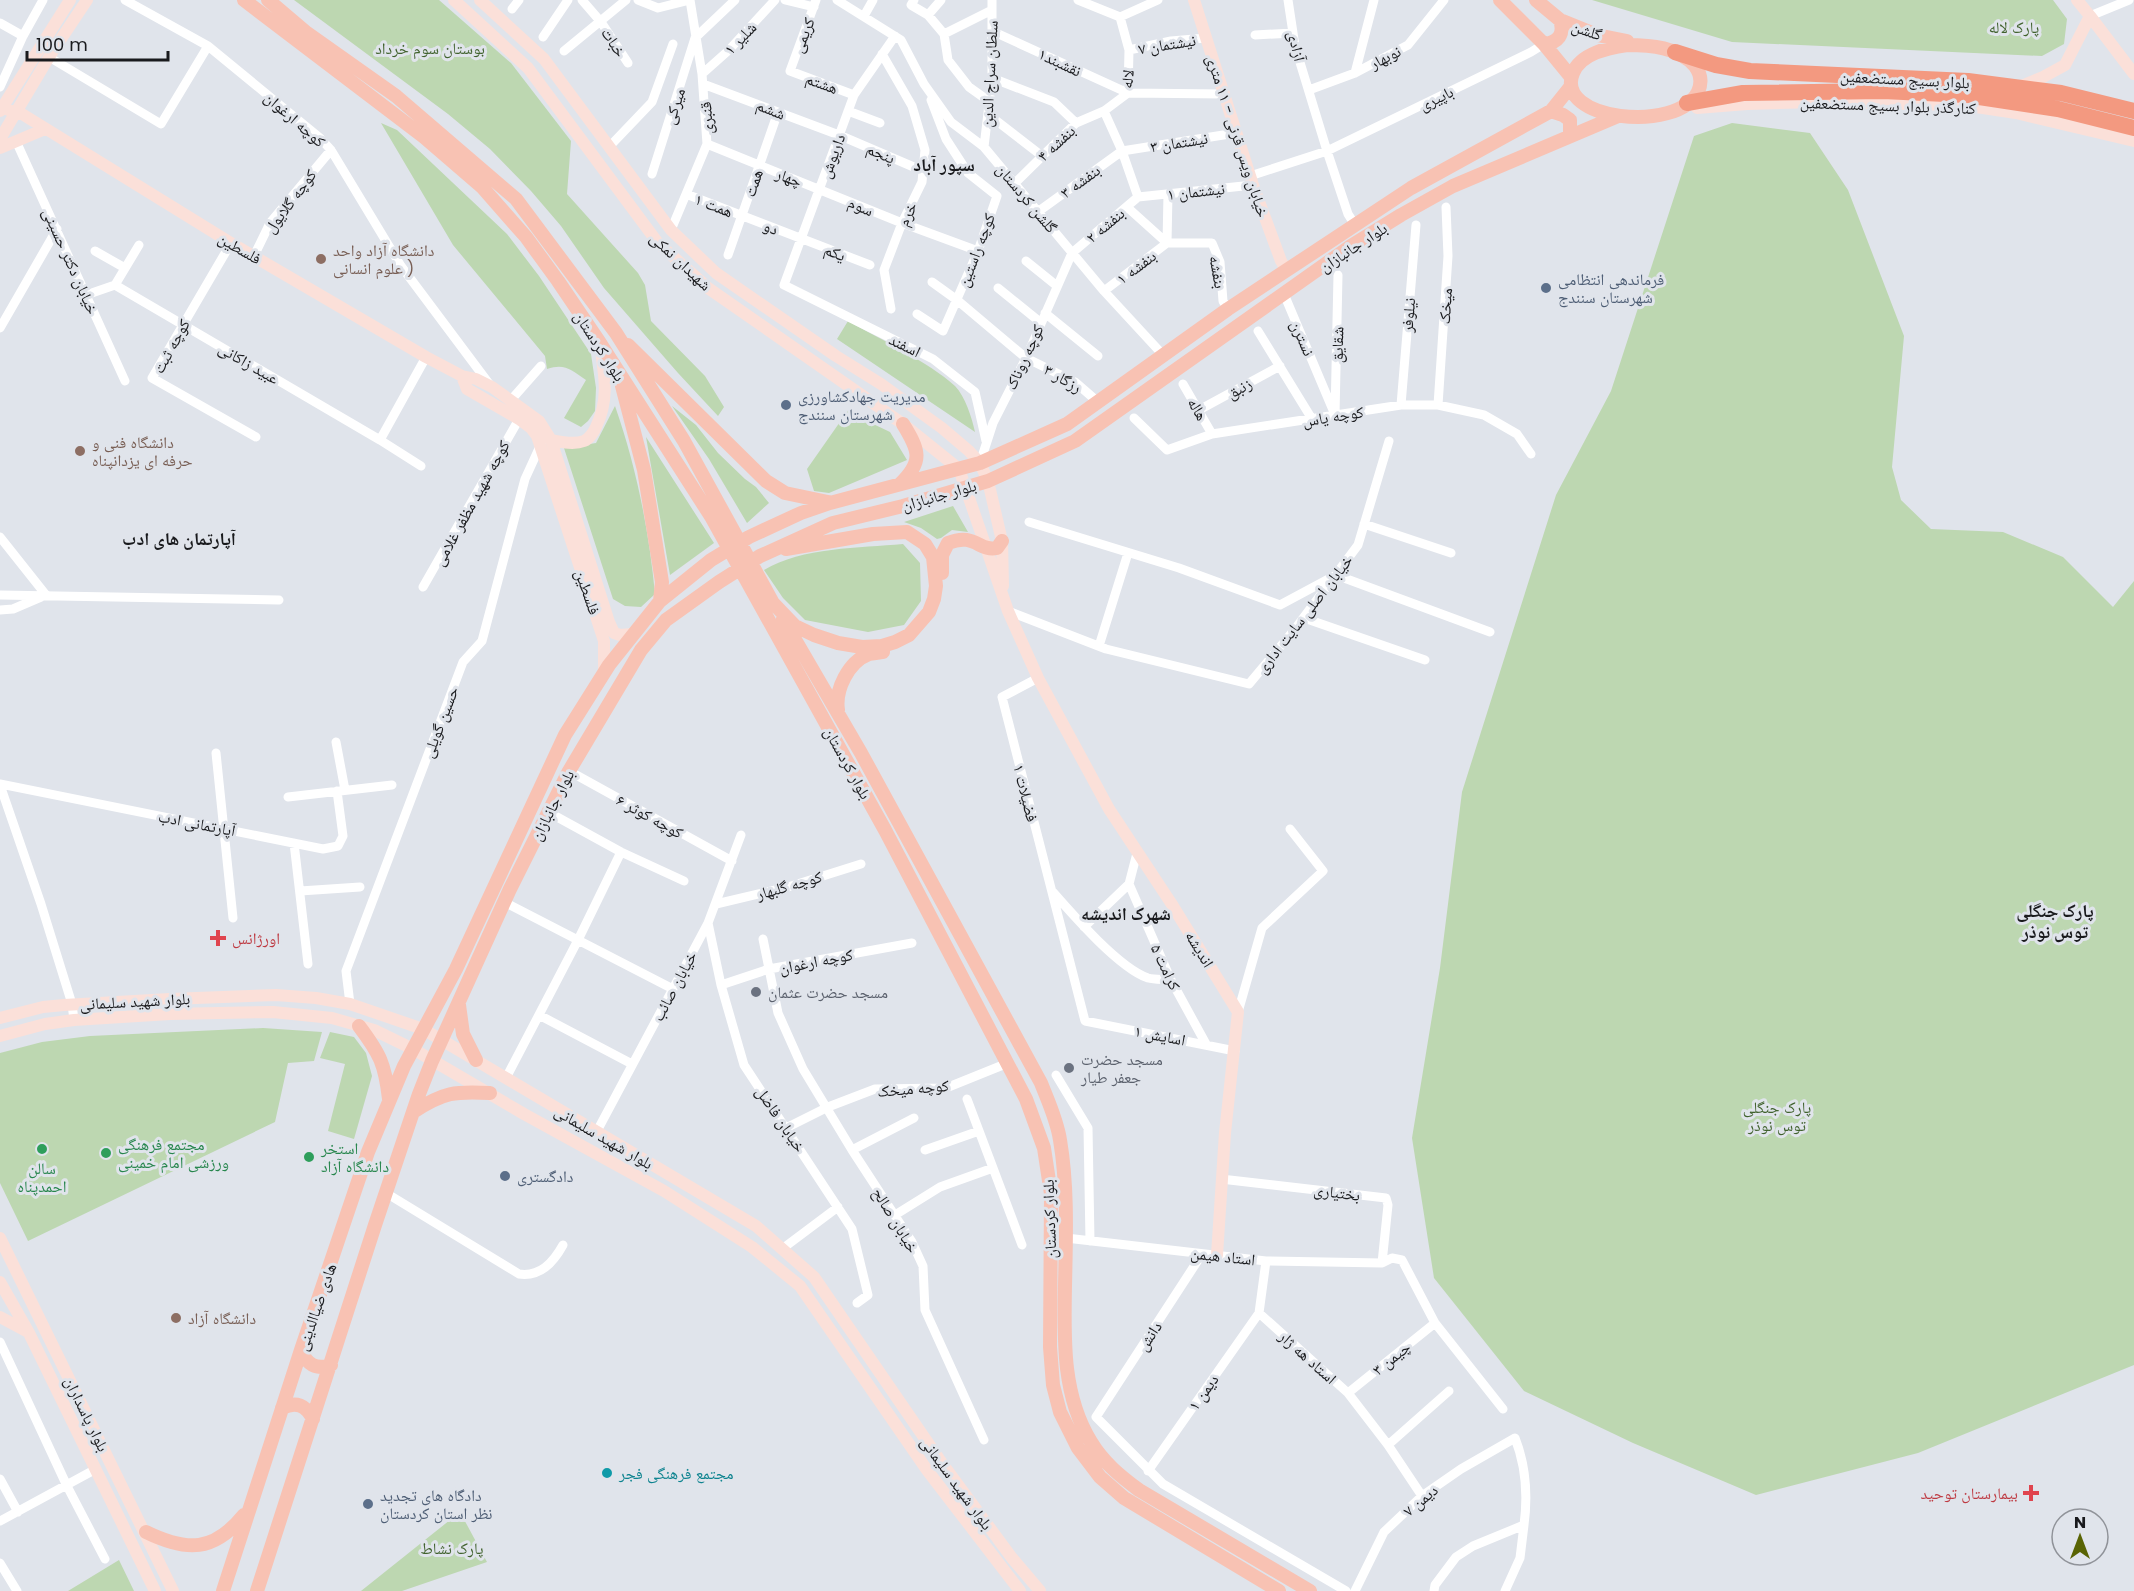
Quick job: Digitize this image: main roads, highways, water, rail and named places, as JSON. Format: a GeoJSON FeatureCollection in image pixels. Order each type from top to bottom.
{"type":"FeatureCollection","features":[{"type":"Feature","properties":{"kind":"highway","name":"بلوار بسیج مستضعفین"},"geometry":{"type":"LineString","coordinates":[[1675,52],[1716,65],[1738,69],[1809,75],[1968,81],[2018,87],[2061,93],[2134,111]]}},
{"type":"Feature","properties":{"kind":"highway"},"geometry":{"type":"LineString","coordinates":[[1738,69],[1735,81],[1743,93]]}},
{"type":"Feature","properties":{"kind":"highway","name":"بلوار بسیج مستضعفین"},"geometry":{"type":"LineString","coordinates":[[1681,107],[1743,93],[1827,90],[1884,91],[1966,95],[2048,107],[2134,128]]}},
{"type":"Feature","properties":{"kind":"main road"},"geometry":{"type":"LineString","coordinates":[[2,104],[70,0]]}},
{"type":"Feature","properties":{"kind":"main road"},"geometry":{"type":"LineString","coordinates":[[0,139],[19,111],[49,57],[87,0]]}},
{"type":"Feature","properties":{"kind":"main road","name":"بلوار کردستان"},"geometry":{"type":"LineString","coordinates":[[244,0],[413,128],[482,187],[532,246],[600,343],[712,518],[885,830],[1026,1099],[1044,1148],[1051,1194],[1050,1347],[1053,1385],[1060,1412],[1078,1448],[1100,1477],[1124,1498],[1279,1591]]}},
{"type":"Feature","properties":{"kind":"main road","name":"بلوار کردستان"},"geometry":{"type":"LineString","coordinates":[[268,0],[307,33],[414,110],[516,199],[616,333],[684,441],[773,603],[861,753],[1041,1083],[1060,1139],[1066,1238],[1064,1344],[1069,1383],[1074,1403],[1090,1442],[1114,1471],[1139,1490],[1310,1591]]}},
{"type":"Feature","properties":{"kind":"main road","name":"شهیدان نمکی"},"geometry":{"type":"LineString","coordinates":[[454,0],[528,68],[658,243],[708,288],[903,424],[959,469]]}},
{"type":"Feature","properties":{"kind":"main road","name":"شهیدان نمکی"},"geometry":{"type":"LineString","coordinates":[[480,0],[544,59],[671,230],[716,273],[836,356],[881,384],[942,428],[980,463]]}},
{"type":"Feature","properties":{"kind":"main road","name":"خیابان ویس قرنی - ۱۱ متری"},"geometry":{"type":"LineString","coordinates":[[1194,0],[1252,181],[1281,261],[1287,271]]}},
{"type":"Feature","properties":{"kind":"main road"},"geometry":{"type":"LineString","coordinates":[[1500,0],[1544,44],[1571,81],[1575,95],[1596,110],[1618,116],[1644,117],[1681,107],[1696,95],[1700,86],[1700,77],[1696,67],[1687,59],[1675,52],[1644,45],[1611,47],[1596,52],[1575,67],[1571,81]]}},
{"type":"Feature","properties":{"kind":"main road","name":"گلشن"},"geometry":{"type":"LineString","coordinates":[[1536,0],[1560,20],[1597,35],[1644,45]]}},
{"type":"Feature","properties":{"kind":"main road"},"geometry":{"type":"LineString","coordinates":[[2077,0],[2134,74]]}},
{"type":"Feature","properties":{"kind":"main road"},"geometry":{"type":"LineString","coordinates":[[2018,87],[2043,77],[2065,64],[2090,16]]}},
{"type":"Feature","properties":{"kind":"main road"},"geometry":{"type":"LineString","coordinates":[[1544,44],[1557,41],[1563,27],[1560,20]]}},
{"type":"Feature","properties":{"kind":"main road","name":"بلوار جانبازان"},"geometry":{"type":"LineString","coordinates":[[423,1029],[461,958],[565,735],[604,672],[660,601],[711,560],[749,537],[801,513],[830,503],[980,463],[1067,424],[1228,309],[1429,177],[1551,111],[1571,81]]}},
{"type":"Feature","properties":{"kind":"main road"},"geometry":{"type":"LineString","coordinates":[[1884,91],[1912,103]]}},
{"type":"Feature","properties":{"kind":"main road","name":"کنارگذر بلوار بسیج مستضعفین"},"geometry":{"type":"LineString","coordinates":[[1681,107],[1805,102],[1963,105],[2016,113],[2134,141]]}},
{"type":"Feature","properties":{"kind":"main road"},"geometry":{"type":"LineString","coordinates":[[2109,104],[2134,102]]}},
{"type":"Feature","properties":{"kind":"main road","name":"فلسطین"},"geometry":{"type":"LineString","coordinates":[[2,104],[19,111],[231,243],[426,357],[462,376],[476,378],[492,387],[539,421],[609,622],[614,633],[632,634]]}},
{"type":"Feature","properties":{"kind":"main road"},"geometry":{"type":"LineString","coordinates":[[1551,111],[1563,114],[1570,120],[1570,135]]}},
{"type":"Feature","properties":{"kind":"main road","name":"بلوار جانبازان"},"geometry":{"type":"LineString","coordinates":[[442,1040],[504,902],[569,771],[641,650],[666,620],[763,554],[833,523],[988,481],[1074,441],[1351,246],[1453,186],[1618,116]]}},
{"type":"Feature","properties":{"kind":"main road"},"geometry":{"type":"LineString","coordinates":[[0,148],[45,129]]}},
{"type":"Feature","properties":{"kind":"main road"},"geometry":{"type":"LineString","coordinates":[[616,333],[766,481],[785,493],[830,503]]}},
{"type":"Feature","properties":{"kind":"main road"},"geometry":{"type":"LineString","coordinates":[[546,442],[585,441],[594,432],[602,414],[606,393],[600,343]]}},
{"type":"Feature","properties":{"kind":"main road"},"geometry":{"type":"LineString","coordinates":[[606,393],[619,375]]}},
{"type":"Feature","properties":{"kind":"main road"},"geometry":{"type":"LineString","coordinates":[[619,375],[644,470],[662,582],[660,601]]}},
{"type":"Feature","properties":{"kind":"main road","name":"فلسطین"},"geometry":{"type":"LineString","coordinates":[[462,376],[467,389],[519,419],[546,442],[604,641],[604,672]]}},
{"type":"Feature","properties":{"kind":"main road"},"geometry":{"type":"LineString","coordinates":[[898,486],[909,475],[918,453],[903,424]]}},
{"type":"Feature","properties":{"kind":"main road","name":"اندیشه"},"geometry":{"type":"LineString","coordinates":[[980,463],[988,481],[1002,541],[1003,586],[1008,611]]}},
{"type":"Feature","properties":{"kind":"main road","name":"اندیشه"},"geometry":{"type":"LineString","coordinates":[[959,469],[1008,611],[1038,678],[1109,808],[1238,1012],[1221,1179],[1217,1256]]}},
{"type":"Feature","properties":{"kind":"main road","name":"بلوار کردستان"},"geometry":{"type":"LineString","coordinates":[[763,554],[873,534],[907,532],[925,544],[933,557],[934,599],[929,612],[909,634],[882,646],[862,647],[814,635],[795,626],[773,603]]}},
{"type":"Feature","properties":{"kind":"main road"},"geometry":{"type":"LineString","coordinates":[[839,715],[837,699],[841,683],[853,665],[867,655],[899,648],[914,639],[927,627],[940,600],[942,555],[948,543],[963,539],[974,540],[991,550],[997,548],[1002,541]]}},
{"type":"Feature","properties":{"kind":"main road"},"geometry":{"type":"LineString","coordinates":[[847,761],[861,753]]}},
{"type":"Feature","properties":{"kind":"main road","name":"بلوار شهید سلیمانی"},"geometry":{"type":"LineString","coordinates":[[0,1018],[43,1007],[276,995],[316,998],[350,1004],[423,1029],[756,1226],[814,1277],[939,1459],[1012,1558],[1040,1591]]}},
{"type":"Feature","properties":{"kind":"main road"},"geometry":{"type":"LineString","coordinates":[[459,1005],[463,1034],[476,1060]]}},
{"type":"Feature","properties":{"kind":"main road","name":"بلوار شهید سلیمانی"},"geometry":{"type":"LineString","coordinates":[[0,1036],[45,1024],[74,1020],[170,1014],[273,1012],[333,1018],[374,1030],[413,1049],[664,1191],[752,1247],[800,1286],[927,1470],[1020,1591]]}},
{"type":"Feature","properties":{"kind":"main road"},"geometry":{"type":"LineString","coordinates":[[359,1026],[375,1048],[386,1071],[389,1099]]}},
{"type":"Feature","properties":{"kind":"main road","name":"هادی ضیاالدینی"},"geometry":{"type":"LineString","coordinates":[[223,1591],[301,1350],[369,1152],[389,1099],[423,1029]]}},
{"type":"Feature","properties":{"kind":"main road","name":"هادی ضیاالدینی"},"geometry":{"type":"LineString","coordinates":[[257,1591],[413,1112],[442,1040]]}},
{"type":"Feature","properties":{"kind":"main road"},"geometry":{"type":"LineString","coordinates":[[413,1112],[434,1098],[457,1092],[490,1093]]}},
{"type":"Feature","properties":{"kind":"main road"},"geometry":{"type":"LineString","coordinates":[[1051,1236],[1066,1238]]}},
{"type":"Feature","properties":{"kind":"main road","name":"بلوار پاسداران"},"geometry":{"type":"LineString","coordinates":[[0,1238],[173,1591]]}},
{"type":"Feature","properties":{"kind":"main road","name":"بلوار پاسداران"},"geometry":{"type":"LineString","coordinates":[[0,1282],[29,1333],[156,1591]]}},
{"type":"Feature","properties":{"kind":"main road"},"geometry":{"type":"LineString","coordinates":[[0,1317],[29,1333]]}},
{"type":"Feature","properties":{"kind":"main road"},"geometry":{"type":"LineString","coordinates":[[301,1350],[304,1360],[312,1366],[322,1368],[331,1365]]}},
{"type":"Feature","properties":{"kind":"main road"},"geometry":{"type":"LineString","coordinates":[[855,1364],[864,1364],[868,1354]]}},
{"type":"Feature","properties":{"kind":"main road"},"geometry":{"type":"LineString","coordinates":[[868,1384],[871,1374],[881,1374]]}},
{"type":"Feature","properties":{"kind":"main road"},"geometry":{"type":"LineString","coordinates":[[282,1408],[291,1404],[301,1405],[309,1410],[313,1419]]}},
{"type":"Feature","properties":{"kind":"main road"},"geometry":{"type":"LineString","coordinates":[[146,1533],[167,1542],[201,1545],[218,1540],[232,1530],[249,1509]]}},
{"type":"Feature","properties":{"kind":"place","name":"دانشگاه آزاد واحد علوم انسانی )"},"geometry":{"type":"Point","coordinates":[321,259]}},
{"type":"Feature","properties":{"kind":"place","name":"فرماندهی انتظامی شهرستان سنندج"},"geometry":{"type":"Point","coordinates":[1546,288]}},
{"type":"Feature","properties":{"kind":"place","name":"مدیریت جهادکشاورزی شهرستان سنندج"},"geometry":{"type":"Point","coordinates":[786,405]}},
{"type":"Feature","properties":{"kind":"place","name":"دانشگاه فنی و حرفه ای یزدانپناه"},"geometry":{"type":"Point","coordinates":[80,451]}},
{"type":"Feature","properties":{"kind":"place","name":"اورژانس"},"geometry":{"type":"Point","coordinates":[218,938]}},
{"type":"Feature","properties":{"kind":"place","name":"مسجد حضرت عثمان"},"geometry":{"type":"Point","coordinates":[756,992]}},
{"type":"Feature","properties":{"kind":"place","name":"مسجد حضرت جعفر طیار"},"geometry":{"type":"Point","coordinates":[1069,1068]}},
{"type":"Feature","properties":{"kind":"place","name":"سالن احمدپناه"},"geometry":{"type":"Point","coordinates":[42,1149]}},
{"type":"Feature","properties":{"kind":"place","name":"مجتمع فرهنگی ورزشی امام خمینی"},"geometry":{"type":"Point","coordinates":[106,1153]}},
{"type":"Feature","properties":{"kind":"place","name":"استخر دانشگاه آزاد"},"geometry":{"type":"Point","coordinates":[309,1157]}},
{"type":"Feature","properties":{"kind":"place","name":"دادگستری"},"geometry":{"type":"Point","coordinates":[505,1176]}},
{"type":"Feature","properties":{"kind":"place","name":"دانشگاه آزاد"},"geometry":{"type":"Point","coordinates":[176,1318]}},
{"type":"Feature","properties":{"kind":"place","name":"مجتمع فرهنگی فجر"},"geometry":{"type":"Point","coordinates":[607,1473]}},
{"type":"Feature","properties":{"kind":"place","name":"بیمارستان توحید"},"geometry":{"type":"Point","coordinates":[2031,1493]}},
{"type":"Feature","properties":{"kind":"place","name":"دادگاه های تجدید نظر استان کردستان"},"geometry":{"type":"Point","coordinates":[368,1504]}},
{"type":"Feature","properties":{"kind":"district","name":"سپور آباد"},"geometry":{"type":"Point","coordinates":[944,165]}},
{"type":"Feature","properties":{"kind":"district","name":"آپارتمان های ادب"},"geometry":{"type":"Point","coordinates":[179,539]}},
{"type":"Feature","properties":{"kind":"district","name":"شهرک اندیشه"},"geometry":{"type":"Point","coordinates":[1126,914]}},
{"type":"Feature","properties":{"kind":"district","name":"پارک جنگلی توس نوذر"},"geometry":{"type":"Point","coordinates":[2055,921]}},
{"type":"Feature","properties":{"kind":"park label","name":"پارک لاله"},"geometry":{"type":"Point","coordinates":[2014,27]}},
{"type":"Feature","properties":{"kind":"park label","name":"بوستان سوم خرداد"},"geometry":{"type":"Point","coordinates":[430,48]}},
{"type":"Feature","properties":{"kind":"park label","name":"پارک نشاط"},"geometry":{"type":"Point","coordinates":[452,1548]}}]}
